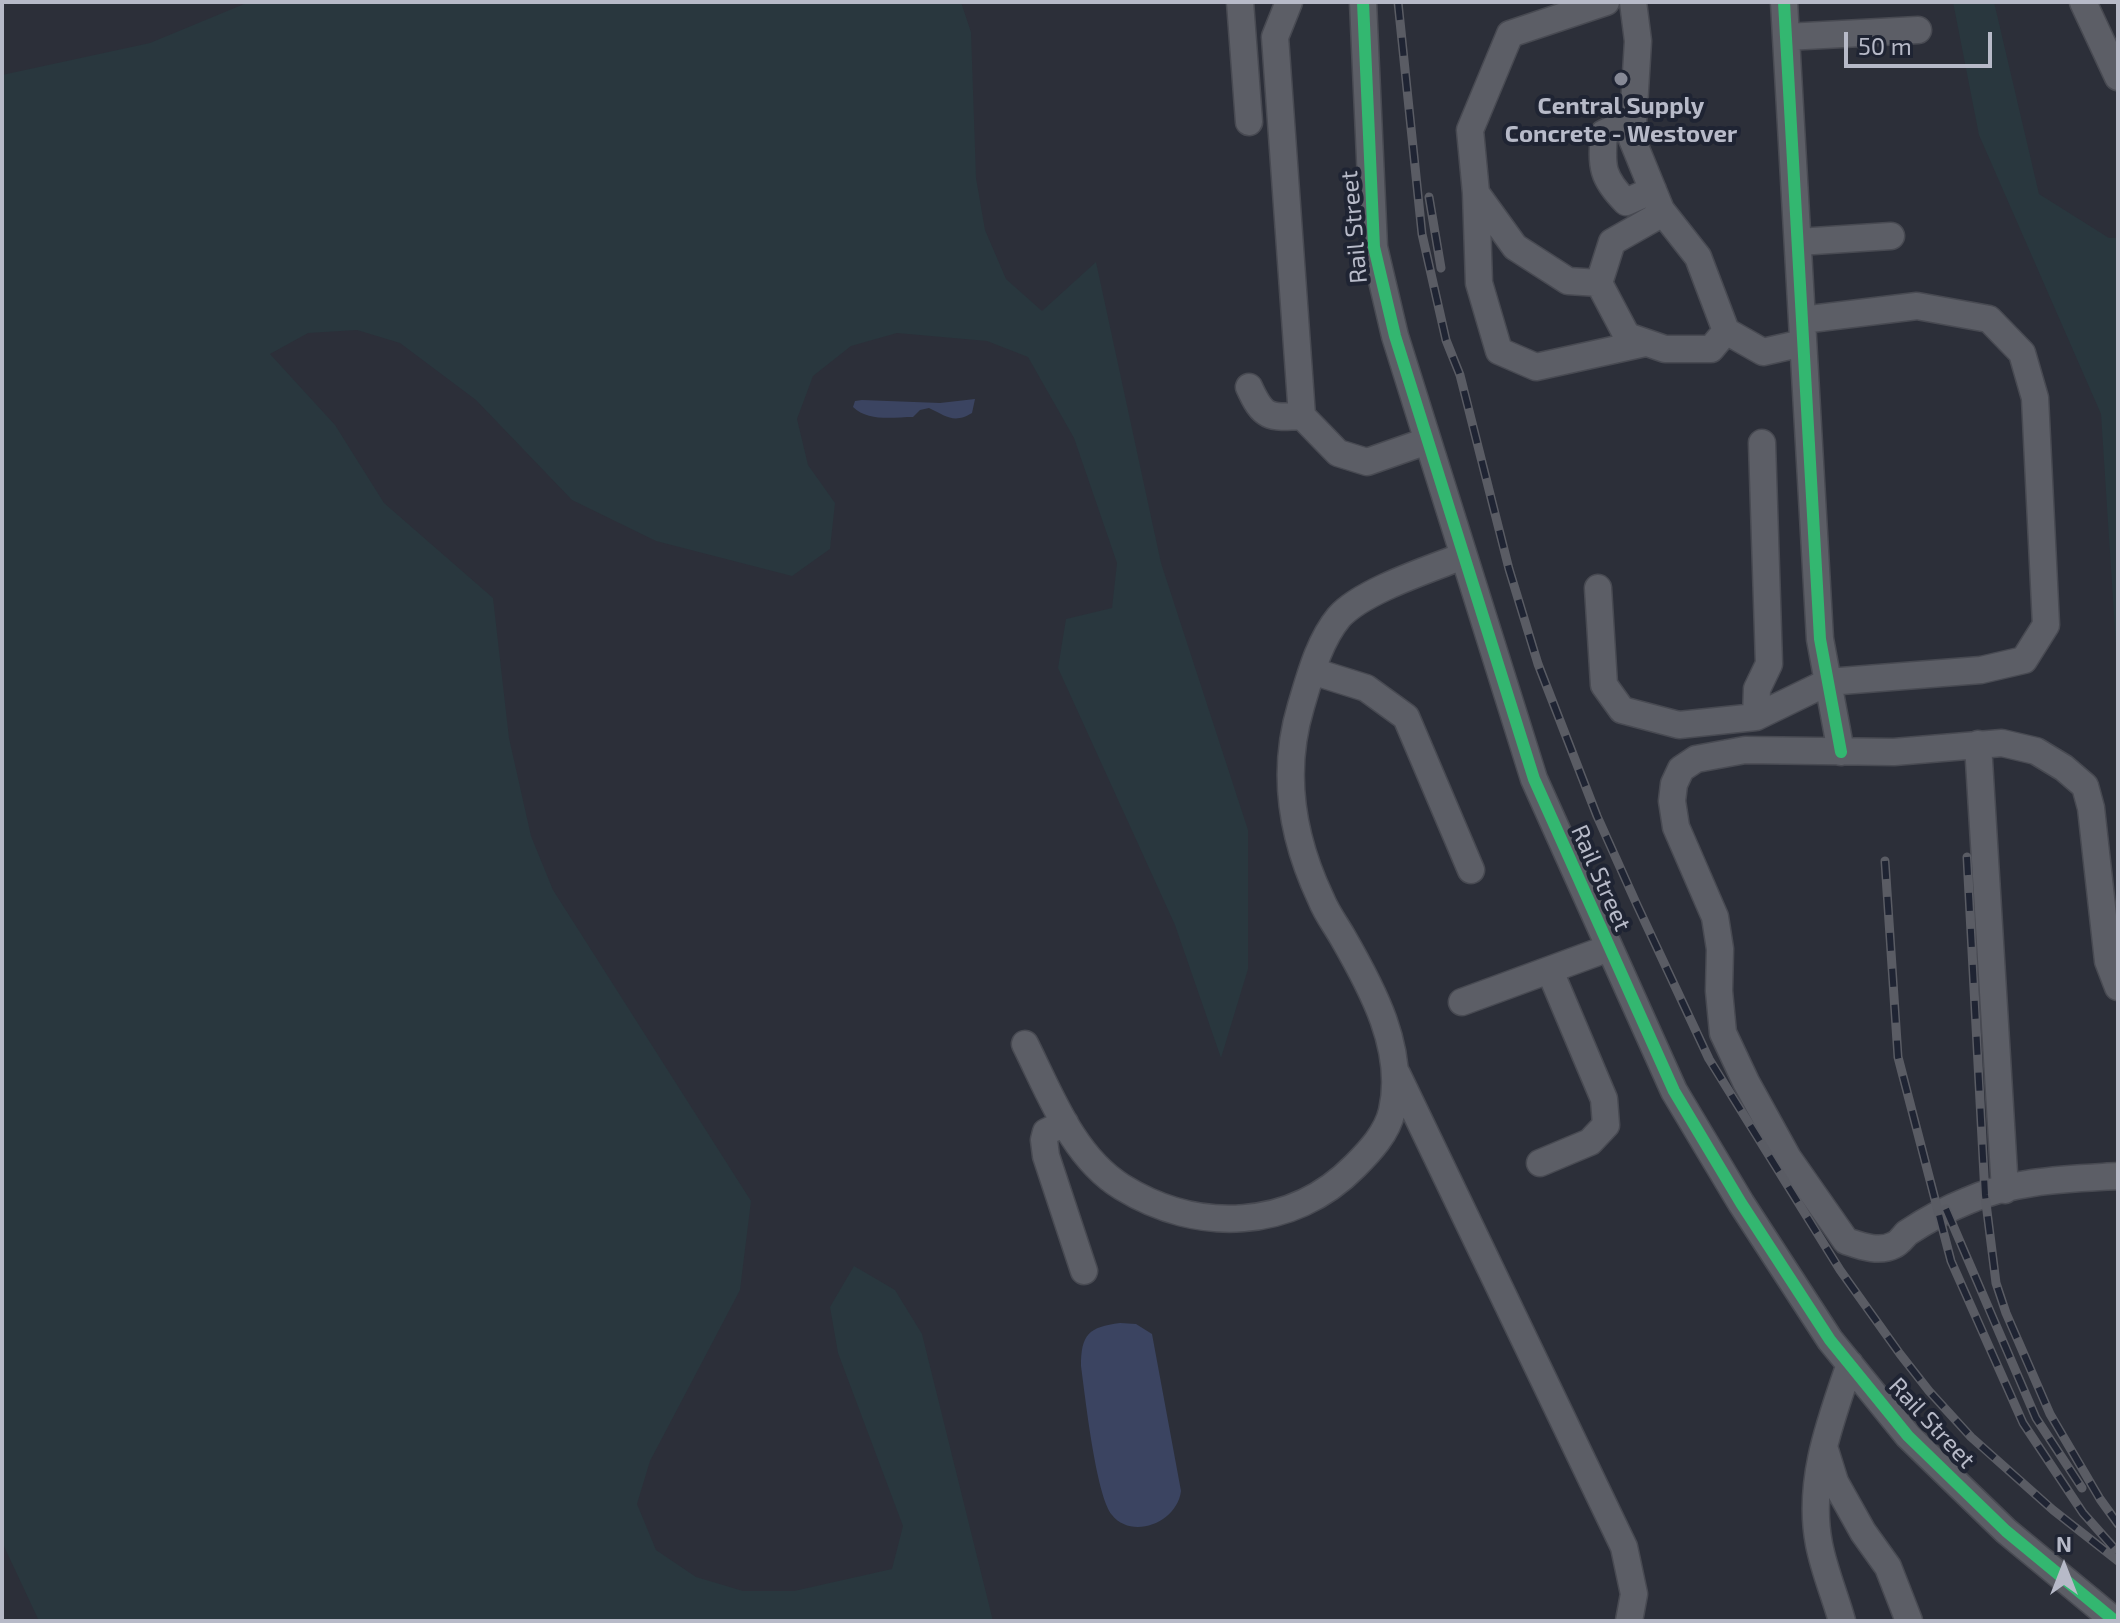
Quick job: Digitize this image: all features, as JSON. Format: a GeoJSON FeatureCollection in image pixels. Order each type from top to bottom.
{"type":"FeatureCollection","features":[{"type":"Feature","properties":{"kind":"street"},"geometry":{"type":"LineString","coordinates":[[1240,2],[1249,122]]}},
{"type":"Feature","properties":{"kind":"street"},"geometry":{"type":"LineString","coordinates":[[1289,2],[1275,37],[1302,416],[1338,453],[1367,462],[1427,441]]}},
{"type":"Feature","properties":{"kind":"street","name":"Rail Street"},"geometry":{"type":"LineString","coordinates":[[1363,2],[1374,247],[1391,323],[1534,779],[1674,1091],[1741,1203],[1830,1340],[1908,1436],[2006,1531],[2115,1621]]}},
{"type":"Feature","properties":{"kind":"street"},"geometry":{"type":"LineString","coordinates":[[1606,2],[1542,12],[1510,34],[1470,130],[1479,283],[1499,351],[1536,367],[1645,343]]}},
{"type":"Feature","properties":{"kind":"street"},"geometry":{"type":"LineString","coordinates":[[1598,588],[1604,685],[1622,710],[1679,725],[1756,717],[1828,682],[1981,670],[2024,660],[2046,625],[2035,398],[2022,353],[1989,319],[1917,306],[1803,332],[1763,352],[1726,331],[1698,257],[1658,202],[1632,139],[1638,41],[1633,2]]}},
{"type":"Feature","properties":{"kind":"street"},"geometry":{"type":"LineString","coordinates":[[1784,2],[1820,639],[1841,752]]}},
{"type":"Feature","properties":{"kind":"street"},"geometry":{"type":"LineString","coordinates":[[2083,2],[2118,77]]}},
{"type":"Feature","properties":{"kind":"street"},"geometry":{"type":"LineString","coordinates":[[1786,37],[1918,30]]}},
{"type":"Feature","properties":{"kind":"street"},"geometry":{"type":"LineString","coordinates":[[1244,59],[1277,57]]}},
{"type":"Feature","properties":{"kind":"street"},"geometry":{"type":"LineString","coordinates":[[1633,120],[1604,133],[1602,165],[1610,186],[1626,202],[1658,202]]}},
{"type":"Feature","properties":{"kind":"street"},"geometry":{"type":"LineString","coordinates":[[1476,193],[1515,247],[1568,281],[1599,283]]}},
{"type":"Feature","properties":{"kind":"street"},"geometry":{"type":"LineString","coordinates":[[1658,202],[1612,242],[1599,283],[1627,336],[1645,343],[1665,349],[1711,349],[1726,331]]}},
{"type":"Feature","properties":{"kind":"street"},"geometry":{"type":"LineString","coordinates":[[1798,242],[1891,236]]}},
{"type":"Feature","properties":{"kind":"street"},"geometry":{"type":"LineString","coordinates":[[1249,387],[1266,415],[1302,416]]}},
{"type":"Feature","properties":{"kind":"street"},"geometry":{"type":"LineString","coordinates":[[1756,717],[1757,689],[1769,664],[1762,443]]}},
{"type":"Feature","properties":{"kind":"street"},"geometry":{"type":"LineString","coordinates":[[1463,556],[1398,582],[1341,615],[1329,631],[1297,719],[1290,762],[1292,812],[1303,858],[1322,902],[1376,1004],[1390,1040],[1397,1074],[1624,1547],[1634,1594],[1629,1621]]}},
{"type":"Feature","properties":{"kind":"street"},"geometry":{"type":"LineString","coordinates":[[1312,671],[1366,688],[1406,717],[1471,870]]}},
{"type":"Feature","properties":{"kind":"street"},"geometry":{"type":"LineString","coordinates":[[2118,987],[2108,961],[2091,808],[2085,786],[2064,768],[2036,751],[2002,743],[1894,752],[1773,750],[1720,753],[1696,759],[1681,769],[1674,784],[1672,801],[1676,827],[1715,917],[1720,949],[1719,991],[1723,1033],[1788,1158],[1846,1241],[1876,1249],[1895,1245],[1905,1235],[1968,1200],[2059,1179],[2118,1176]]}},
{"type":"Feature","properties":{"kind":"street"},"geometry":{"type":"LineString","coordinates":[[1978,744],[2005,1190]]}},
{"type":"Feature","properties":{"kind":"street"},"geometry":{"type":"LineString","coordinates":[[1462,1002],[1609,948]]}},
{"type":"Feature","properties":{"kind":"street"},"geometry":{"type":"LineString","coordinates":[[1540,1163],[1590,1142],[1606,1125],[1604,1099],[1550,971]]}},
{"type":"Feature","properties":{"kind":"street"},"geometry":{"type":"LineString","coordinates":[[1025,1044],[1065,1123],[1085,1154],[1121,1187],[1202,1217],[1239,1220],[1279,1214],[1320,1195],[1346,1175],[1376,1145],[1392,1115],[1397,1074]]}},
{"type":"Feature","properties":{"kind":"street"},"geometry":{"type":"LineString","coordinates":[[1065,1123],[1046,1132],[1046,1156],[1084,1271]]}},
{"type":"Feature","properties":{"kind":"street"},"geometry":{"type":"LineString","coordinates":[[1842,1621],[1819,1543],[1815,1491],[1824,1446],[1850,1364]]}},
{"type":"Feature","properties":{"kind":"street"},"geometry":{"type":"LineString","coordinates":[[1824,1446],[1835,1482],[1863,1532],[1888,1567],[1909,1621]]}},
{"type":"Feature","properties":{"kind":"shaded area"},"geometry":{"type":"Polygon","coordinates":[[[249,2],[961,2],[971,32],[976,178],[985,230],[1006,279],[1042,311],[1096,262],[1161,563],[1248,830],[1248,969],[1221,1058],[1175,925],[1058,668],[1066,619],[1112,608],[1117,563],[1074,438],[1028,357],[987,341],[897,333],[851,346],[813,376],[797,419],[808,465],[835,503],[830,549],[792,576],[656,541],[572,500],[476,400],[400,343],[357,330],[308,333],[270,354],[335,425],[384,503],[493,598],[509,738],[531,836],[553,890],[751,1201],[740,1290],[650,1461],[637,1504],[656,1550],[696,1577],[743,1591],[794,1591],[892,1569],[903,1526],[838,1353],[830,1307],[854,1266],[895,1290],[922,1334],[993,1621],[39,1621],[2,1542],[2,75],[150,43],[249,2]]]}},
{"type":"Feature","properties":{"kind":"shaded area"},"geometry":{"type":"Polygon","coordinates":[[[1953,2],[1994,2],[2039,194],[2109,238],[2118,238],[2118,677],[2101,414],[1979,135],[1953,2]]]}},
{"type":"Feature","properties":{"kind":"water"},"geometry":{"type":"Polygon","coordinates":[[[975,399],[972,413],[960,418],[945,416],[929,408],[920,410],[913,417],[874,417],[853,407],[855,401],[862,400],[940,403],[975,399]]]}},
{"type":"Feature","properties":{"kind":"water"},"geometry":{"type":"Polygon","coordinates":[[[1136,1324],[1152,1334],[1181,1491],[1171,1512],[1163,1519],[1142,1527],[1121,1522],[1112,1515],[1106,1504],[1092,1444],[1081,1366],[1083,1346],[1089,1334],[1101,1327],[1136,1324]]]}},
{"type":"Feature","properties":{"kind":"railway"},"geometry":{"type":"LineString","coordinates":[[1398,2],[1422,234],[1446,340],[1460,375],[1509,569],[1538,664],[1597,816],[1637,905],[1709,1059],[1840,1270],[1900,1354],[1971,1437],[2053,1510],[2118,1561]]}},
{"type":"Feature","properties":{"kind":"railway"},"geometry":{"type":"LineString","coordinates":[[1429,197],[1441,268]]}},
{"type":"Feature","properties":{"kind":"railway"},"geometry":{"type":"LineString","coordinates":[[1967,857],[1985,1195],[1996,1283],[2050,1414],[2118,1524]]}},
{"type":"Feature","properties":{"kind":"railway"},"geometry":{"type":"LineString","coordinates":[[1885,861],[1898,1057],[1951,1261],[2023,1423],[2083,1513],[2115,1549]]}},
{"type":"Feature","properties":{"kind":"railway"},"geometry":{"type":"LineString","coordinates":[[1946,1209],[2036,1418],[2082,1488]]}},
{"type":"Feature","properties":{"kind":"cycle path"},"geometry":{"type":"LineString","coordinates":[[1363,2],[1374,247],[1395,336],[1534,779],[1674,1091],[1741,1203],[1830,1340],[1908,1436],[2006,1531],[2115,1621]]}},
{"type":"Feature","properties":{"kind":"cycle path"},"geometry":{"type":"LineString","coordinates":[[1784,2],[1820,639],[1841,752]]}},
{"type":"Feature","properties":{"kind":"place","name":"Central Supply Concrete - Westover"},"geometry":{"type":"Point","coordinates":[1621,79]}}]}
